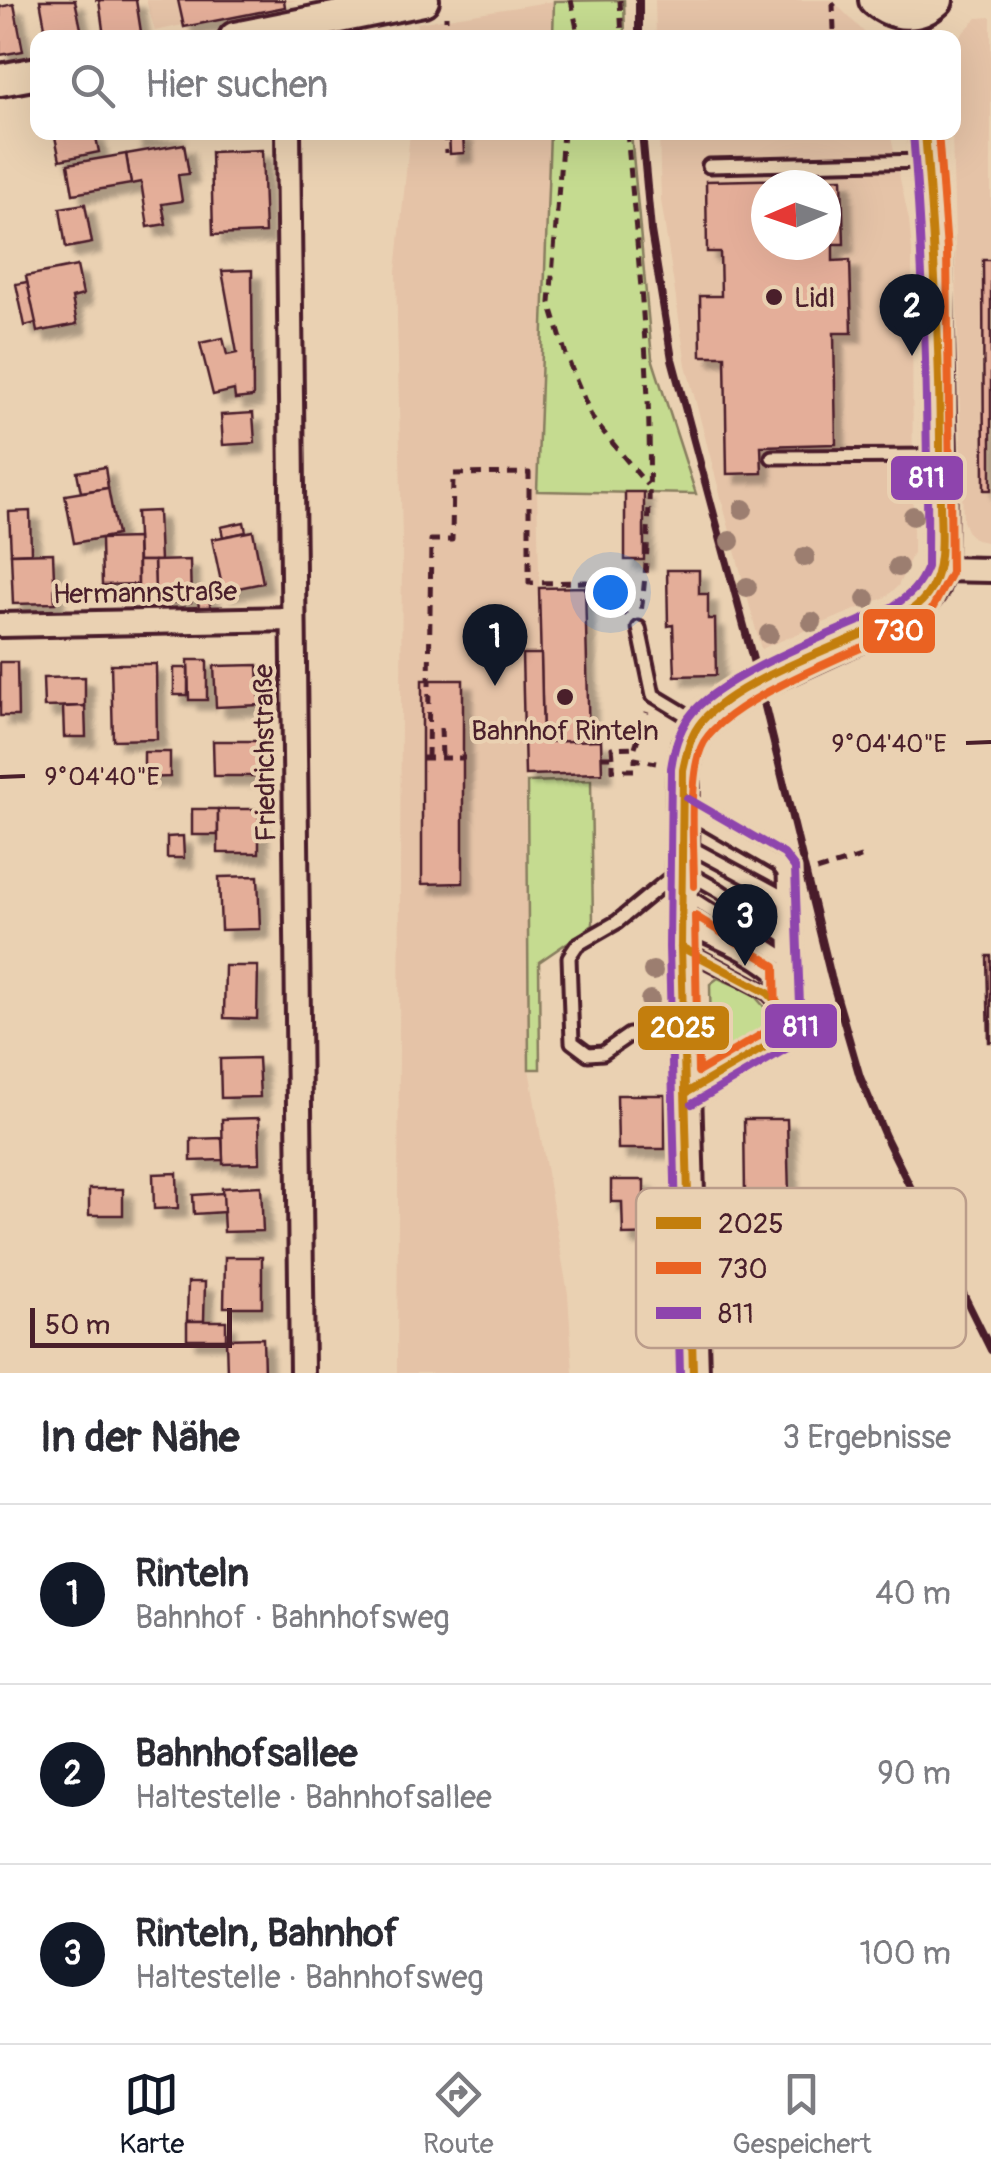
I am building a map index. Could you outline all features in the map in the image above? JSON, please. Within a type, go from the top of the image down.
[{"type":"street","points":[[874,0],[908,25],[937,0]]},
{"type":"street","points":[[290,30],[331,9],[406,2]]},
{"type":"street","points":[[0,80],[30,74]]},
{"type":"street","name":"Friedrichstraße","points":[[288,140],[302,1373]]},
{"type":"street","points":[[688,1188],[681,936],[681,809],[688,746],[700,724],[718,706],[760,682],[898,618],[922,602],[939,569],[940,456],[928,147]]},
{"type":"street","points":[[939,569],[991,570]]},
{"type":"street","name":"Hermannstraße","points":[[0,625],[292,619]]},
{"type":"street","points":[[692,1348],[693,1373]]},
{"type":"lane","points":[[709,166],[928,147]]},
{"type":"lane","points":[[772,456],[940,456]]},
{"type":"lane","points":[[639,628],[653,695],[700,724]]},
{"type":"lane","points":[[681,809],[784,872],[789,1033],[686,1093]]},
{"type":"lane","points":[[681,868],[776,893],[785,902]]},
{"type":"lane","points":[[681,868],[787,937]]},
{"type":"lane","points":[[681,868],[787,959]]},
{"type":"lane","points":[[681,868],[616,922],[577,945],[569,957],[572,1042],[588,1054],[602,1053],[629,1036],[685,1033]]},
{"type":"lane","points":[[681,936],[722,944],[779,977],[788,993]]},
{"type":"lane","points":[[681,936],[768,993],[788,1014]]},
{"type":"path","points":[[571,0],[578,30]]},
{"type":"path","points":[[620,0],[622,30]]},
{"type":"path","points":[[834,30],[833,5],[839,0]]},
{"type":"path","points":[[445,140],[446,154]]},
{"type":"path","points":[[563,140],[550,304],[592,418],[649,488]]},
{"type":"path","points":[[628,140],[650,395],[648,560],[639,628]]},
{"type":"path","points":[[466,758],[425,758],[431,540],[452,540],[453,474],[529,473],[529,583],[593,582],[639,628]]},
{"type":"path","points":[[635,747],[612,748],[612,770],[635,770],[635,747],[653,695]]},
{"type":"path","points":[[442,728],[442,758]]},
{"type":"path","points":[[601,758],[612,757]]},
{"type":"path","points":[[635,759],[683,770]]},
{"type":"path","points":[[784,884],[867,855]]},
{"type":"shaded area","points":[[146,0],[298,0],[160,30],[155,30]]},
{"type":"shaded area","points":[[655,0],[832,0],[862,30],[656,30]]},
{"type":"shaded area","points":[[554,1],[553,30],[417,30],[417,23]]},
{"type":"shaded area","points":[[991,17],[991,543],[976,540],[963,521],[952,140],[961,140],[961,35],[977,18]]},
{"type":"shaded area","points":[[409,140],[550,140],[537,491],[541,654],[525,775],[529,1069],[568,1294],[573,1373],[397,1373],[402,541],[396,272]]},
{"type":"shaded area","points":[[659,140],[892,140],[912,250],[913,553],[898,586],[886,597],[761,649],[686,365],[661,200]]},
{"type":"green space","points":[[624,0],[625,30],[553,30],[554,1]]},
{"type":"green space","points":[[550,140],[632,140],[652,358],[696,494],[537,491]]},
{"type":"green space","points":[[591,780],[593,925],[539,962],[540,1069],[529,1069],[527,782]]},
{"type":"green space","points":[[718,978],[751,992],[767,1010],[764,1038],[742,1051],[722,1047],[711,1038],[710,984]]},
{"type":"building","points":[[40,0],[75,0],[81,30],[46,30]]},
{"type":"building","points":[[99,0],[136,0],[141,30],[103,30]]},
{"type":"building","points":[[178,0],[284,0],[285,7],[184,27]]},
{"type":"building","points":[[14,4],[23,51],[0,55],[0,7]]},
{"type":"building","points":[[56,140],[97,140],[99,152],[60,160]]},
{"type":"building","points":[[449,140],[463,140],[464,153],[450,154]]},
{"type":"building","points":[[184,144],[189,174],[178,175],[182,201],[162,204],[166,224],[148,227],[141,182],[131,184],[126,154]]},
{"type":"building","points":[[262,150],[265,233],[213,235],[211,152]]},
{"type":"building","points":[[126,154],[131,184],[73,194],[68,164]]},
{"type":"building","points":[[841,178],[842,178],[841,244]]},
{"type":"building","points":[[751,180],[751,260],[850,260],[852,333],[834,333],[836,444],[761,446],[762,473],[727,474],[725,356],[701,356],[700,296],[721,296],[720,252],[707,252],[706,181]]},
{"type":"building","points":[[85,204],[92,243],[66,248],[60,208]]},
{"type":"building","points":[[983,260],[991,260],[991,490],[984,490]]},
{"type":"building","points":[[77,266],[83,295],[72,298],[77,324],[37,332],[26,276]]},
{"type":"building","points":[[252,270],[253,397],[235,399],[234,390],[213,395],[200,343],[223,338],[227,355],[237,353],[222,271]]},
{"type":"building","points":[[27,282],[36,323],[25,326],[16,284]]},
{"type":"building","points":[[253,413],[255,443],[223,445],[221,415]]},
{"type":"building","points":[[105,467],[108,488],[81,492],[77,472]]},
{"type":"building","points":[[108,488],[117,535],[74,543],[65,495]]},
{"type":"building","points":[[625,492],[644,492],[644,560],[625,560]]},
{"type":"building","points":[[30,511],[31,553],[11,554],[9,512]]},
{"type":"building","points":[[158,511],[160,561],[138,561],[136,512]]},
{"type":"building","points":[[244,522],[246,532],[223,537],[221,527]]},
{"type":"building","points":[[253,531],[263,583],[223,591],[212,539]]},
{"type":"building","points":[[137,538],[138,584],[102,585],[101,539]]},
{"type":"building","points":[[53,553],[55,603],[13,604],[11,554]]},
{"type":"building","points":[[190,560],[191,602],[155,603],[154,561]]},
{"type":"building","points":[[138,561],[154,561],[155,592],[138,592]]},
{"type":"building","points":[[667,570],[699,570],[699,594],[708,594],[708,619],[715,619],[716,675],[675,676],[673,625],[668,626]]},
{"type":"building","name":"Bahnhof Rinteln","points":[[585,587],[589,741],[543,742],[539,588]]},
{"type":"building","points":[[198,593],[210,593],[210,614],[199,614]]},
{"type":"building","points":[[522,654],[541,654],[543,742],[601,740],[602,773],[525,775]]},
{"type":"building","points":[[188,660],[207,660],[207,700],[189,700]]},
{"type":"building","points":[[0,662],[17,662],[18,716],[0,716]]},
{"type":"building","points":[[111,664],[156,664],[157,739],[113,740]]},
{"type":"building","points":[[258,665],[260,705],[216,707],[214,666]]},
{"type":"building","points":[[174,668],[188,668],[188,695],[174,695]]},
{"type":"building","points":[[85,677],[85,706],[44,707],[43,678]]},
{"type":"building","points":[[422,680],[463,680],[463,883],[422,884]]},
{"type":"building","points":[[85,706],[86,737],[64,737],[63,707]]},
{"type":"building","points":[[213,741],[259,741],[259,776],[214,776]]},
{"type":"building","points":[[144,752],[170,752],[170,777],[144,778]]},
{"type":"building","points":[[192,809],[218,809],[218,835],[192,835]]},
{"type":"building","points":[[218,809],[259,809],[259,853],[218,853]]},
{"type":"building","points":[[183,836],[184,858],[167,858],[167,837]]},
{"type":"building","points":[[258,876],[260,929],[221,930],[219,877]]},
{"type":"building","points":[[987,956],[991,956],[991,1042],[989,1042]]},
{"type":"building","points":[[225,966],[258,966],[257,1019],[224,1018]]},
{"type":"building","points":[[258,1058],[260,1097],[221,1098],[220,1059]]},
{"type":"building","points":[[617,1095],[665,1095],[665,1149],[618,1149]]},
{"type":"building","points":[[259,1118],[260,1163],[223,1164],[222,1119]]},
{"type":"building","points":[[744,1119],[787,1119],[789,1188],[745,1188]]},
{"type":"building","points":[[222,1138],[223,1160],[191,1161],[191,1139]]},
{"type":"building","points":[[177,1173],[178,1208],[154,1209],[153,1174]]},
{"type":"building","points":[[611,1180],[644,1180],[644,1188],[636,1188],[636,1235],[623,1235],[622,1202],[611,1202]]},
{"type":"building","points":[[261,1186],[263,1231],[224,1232],[222,1188]]},
{"type":"building","points":[[89,1189],[123,1189],[123,1215],[89,1215]]},
{"type":"building","points":[[223,1193],[224,1212],[194,1214],[193,1195]]},
{"type":"building","points":[[225,1257],[262,1257],[262,1307],[224,1307]]},
{"type":"building","points":[[188,1282],[205,1282],[204,1321],[187,1321]]},
{"type":"building","points":[[187,1321],[226,1321],[226,1339],[187,1339]]},
{"type":"building","points":[[263,1338],[264,1373],[227,1373],[226,1339]]},
{"type":"railway","points":[[639,0],[639,30]]},
{"type":"railway","points":[[643,140],[651,231],[672,359],[759,682],[831,977],[860,1077],[911,1188]]},
{"type":"railway","points":[[966,1300],[991,1350]]},
{"type":"transit line","name":"811","points":[[675,1188],[669,947],[671,768],[677,741],[689,717],[727,685],[783,654],[892,607],[913,590],[927,567],[925,350],[913,140]]},
{"type":"transit line","name":"2025","points":[[688,1188],[681,947],[683,770],[690,744],[702,721],[737,693],[907,613],[931,589],[939,567],[939,401],[926,140]]},
{"type":"transit line","name":"730","points":[[694,886],[694,778],[701,748],[713,731],[760,696],[903,629],[931,611],[951,573],[947,250],[939,140]]},
{"type":"transit line","name":"811","points":[[687,798],[784,854],[795,868],[801,1033],[796,1043],[692,1104]]},
{"type":"transit line","name":"730","points":[[695,916],[775,966],[776,1026],[698,1072],[695,916]]},
{"type":"transit line","name":"2025","points":[[681,947],[768,993],[788,1014],[789,1033],[686,1093]]},
{"type":"transit line","name":"811","points":[[679,1348],[680,1373]]},
{"type":"transit line","name":"2025","points":[[692,1348],[693,1373]]},
{"type":"place","name":"Lidl","points":[[774,297]]},
{"type":"place","name":"Bahnhofsallee","points":[[912,356]]},
{"type":"place","name":"Rinteln","points":[[495,686]]},
{"type":"place","name":"Bahnhof Rinteln","points":[[565,697]]},
{"type":"place","name":"Rinteln, Bahnhof","points":[[745,966]]}]
